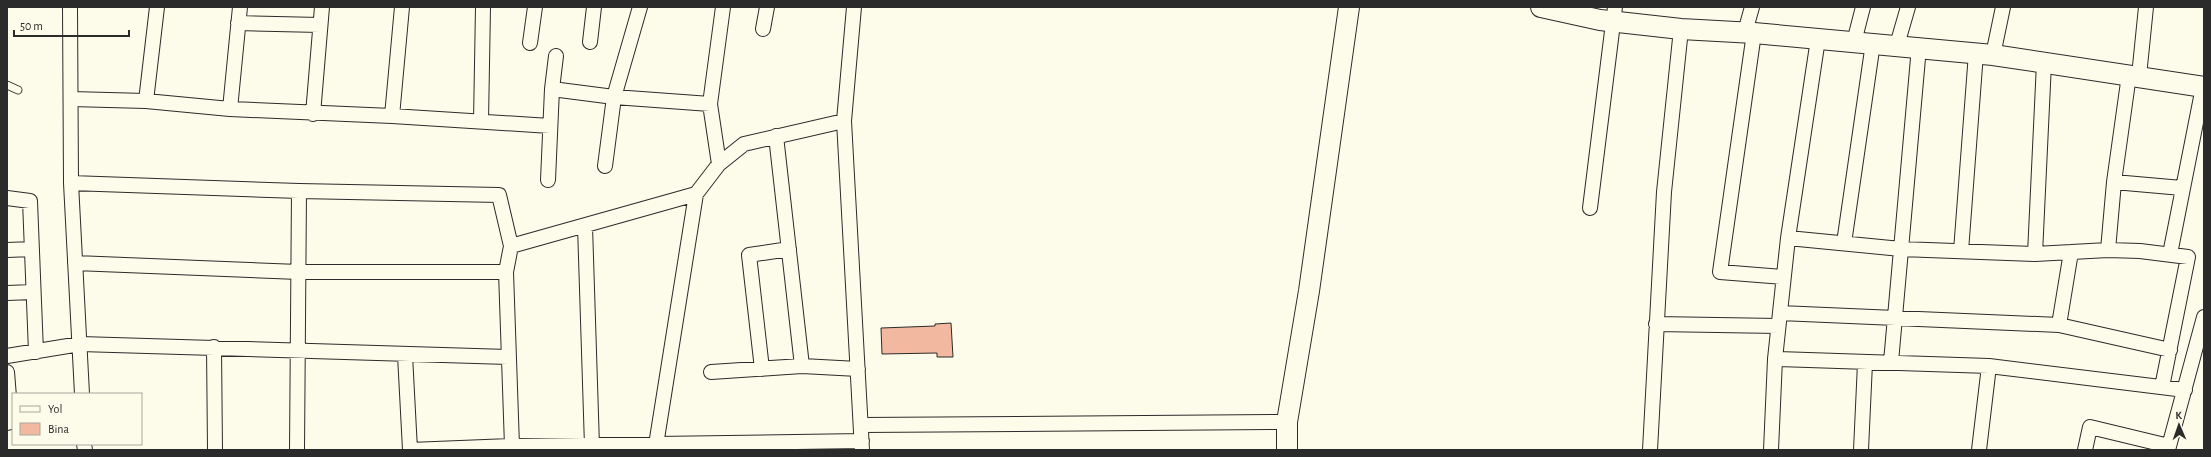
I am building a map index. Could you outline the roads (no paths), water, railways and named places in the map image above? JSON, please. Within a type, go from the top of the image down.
[{"type":"main road","points":[[1287,450],[1287,422],[1309,292],[1349,7]]},
{"type":"main road","points":[[1541,7],[1614,14],[1681,29],[1749,32],[1984,54],[2134,75],[2204,87]]},
{"type":"street","points":[[70,7],[71,184],[82,393]]},
{"type":"street","points":[[146,101],[157,7]]},
{"type":"street","points":[[230,109],[240,7]]},
{"type":"street","points":[[313,114],[322,7]]},
{"type":"street","points":[[392,116],[402,7]]},
{"type":"street","points":[[481,121],[483,7]]},
{"type":"street","points":[[530,43],[535,7]]},
{"type":"street","points":[[590,42],[594,7]]},
{"type":"street","points":[[605,166],[614,97],[640,7]]},
{"type":"street","points":[[719,164],[710,104],[723,7]]},
{"type":"street","points":[[763,29],[767,7]]},
{"type":"street","points":[[404,355],[410,450],[512,446],[862,446],[844,122],[854,7]]},
{"type":"street","points":[[1752,7],[1720,272],[1783,277]]},
{"type":"street","points":[[1854,42],[1863,7]]},
{"type":"street","points":[[1897,45],[1908,7]]},
{"type":"street","points":[[1961,251],[1984,54],[2003,7]]},
{"type":"street","points":[[2108,250],[2114,182],[2146,7]]},
{"type":"street","points":[[1590,208],[1614,14]]},
{"type":"street","points":[[238,23],[320,25]]},
{"type":"street","points":[[1650,450],[1664,192],[1681,29]]},
{"type":"street","points":[[1771,450],[1775,359],[1783,277],[1818,39]]},
{"type":"street","points":[[1844,243],[1873,43]]},
{"type":"street","points":[[1892,362],[1920,47]]},
{"type":"street","points":[[548,180],[552,89],[556,56]]},
{"type":"street","points":[[2035,254],[2044,63]]},
{"type":"street","points":[[2170,254],[2182,188],[2204,87]]},
{"type":"street","points":[[552,89],[614,97],[710,104]]},
{"type":"street","points":[[71,99],[146,101],[230,109],[313,114],[392,116],[550,126]]},
{"type":"street","points":[[656,445],[696,194],[719,164],[744,144],[844,122]]},
{"type":"street","points":[[776,136],[802,366]]},
{"type":"street","points":[[2114,182],[2182,188]]},
{"type":"street","points":[[71,184],[499,195],[511,246],[506,272],[512,446]]},
{"type":"street","points":[[297,450],[296,351],[300,191]]},
{"type":"street","points":[[511,246],[696,194]]},
{"type":"street","points":[[7,198],[30,201],[36,352]]},
{"type":"street","points":[[583,447],[585,226]]},
{"type":"street","points":[[1788,238],[1901,248],[1961,251],[2035,254],[2108,250],[2170,254],[2188,257],[2162,387]]},
{"type":"street","points":[[7,250],[32,249]]},
{"type":"street","points":[[762,369],[749,255],[789,249]]},
{"type":"street","points":[[2059,325],[2071,252]]},
{"type":"street","points":[[76,263],[299,272],[506,272]]},
{"type":"street","points":[[7,293],[33,292]]},
{"type":"street","points":[[1656,324],[1895,316],[2059,325],[2170,350]]},
{"type":"street","points":[[2085,450],[2090,427],[2169,448],[2204,317]]},
{"type":"street","points":[[7,356],[80,344],[508,357]]},
{"type":"street","points":[[214,347],[215,450]]},
{"type":"street","points":[[1775,359],[1989,366],[2185,390]]},
{"type":"street","points":[[1861,450],[1865,363]]},
{"type":"street","points":[[711,372],[802,366],[858,369]]},
{"type":"street","points":[[1978,450],[1989,366]]},
{"type":"street","points":[[7,372],[11,422],[7,423]]},
{"type":"street","points":[[861,425],[1287,422]]},
{"type":"lane","points":[[7,85],[18,90]]}]
